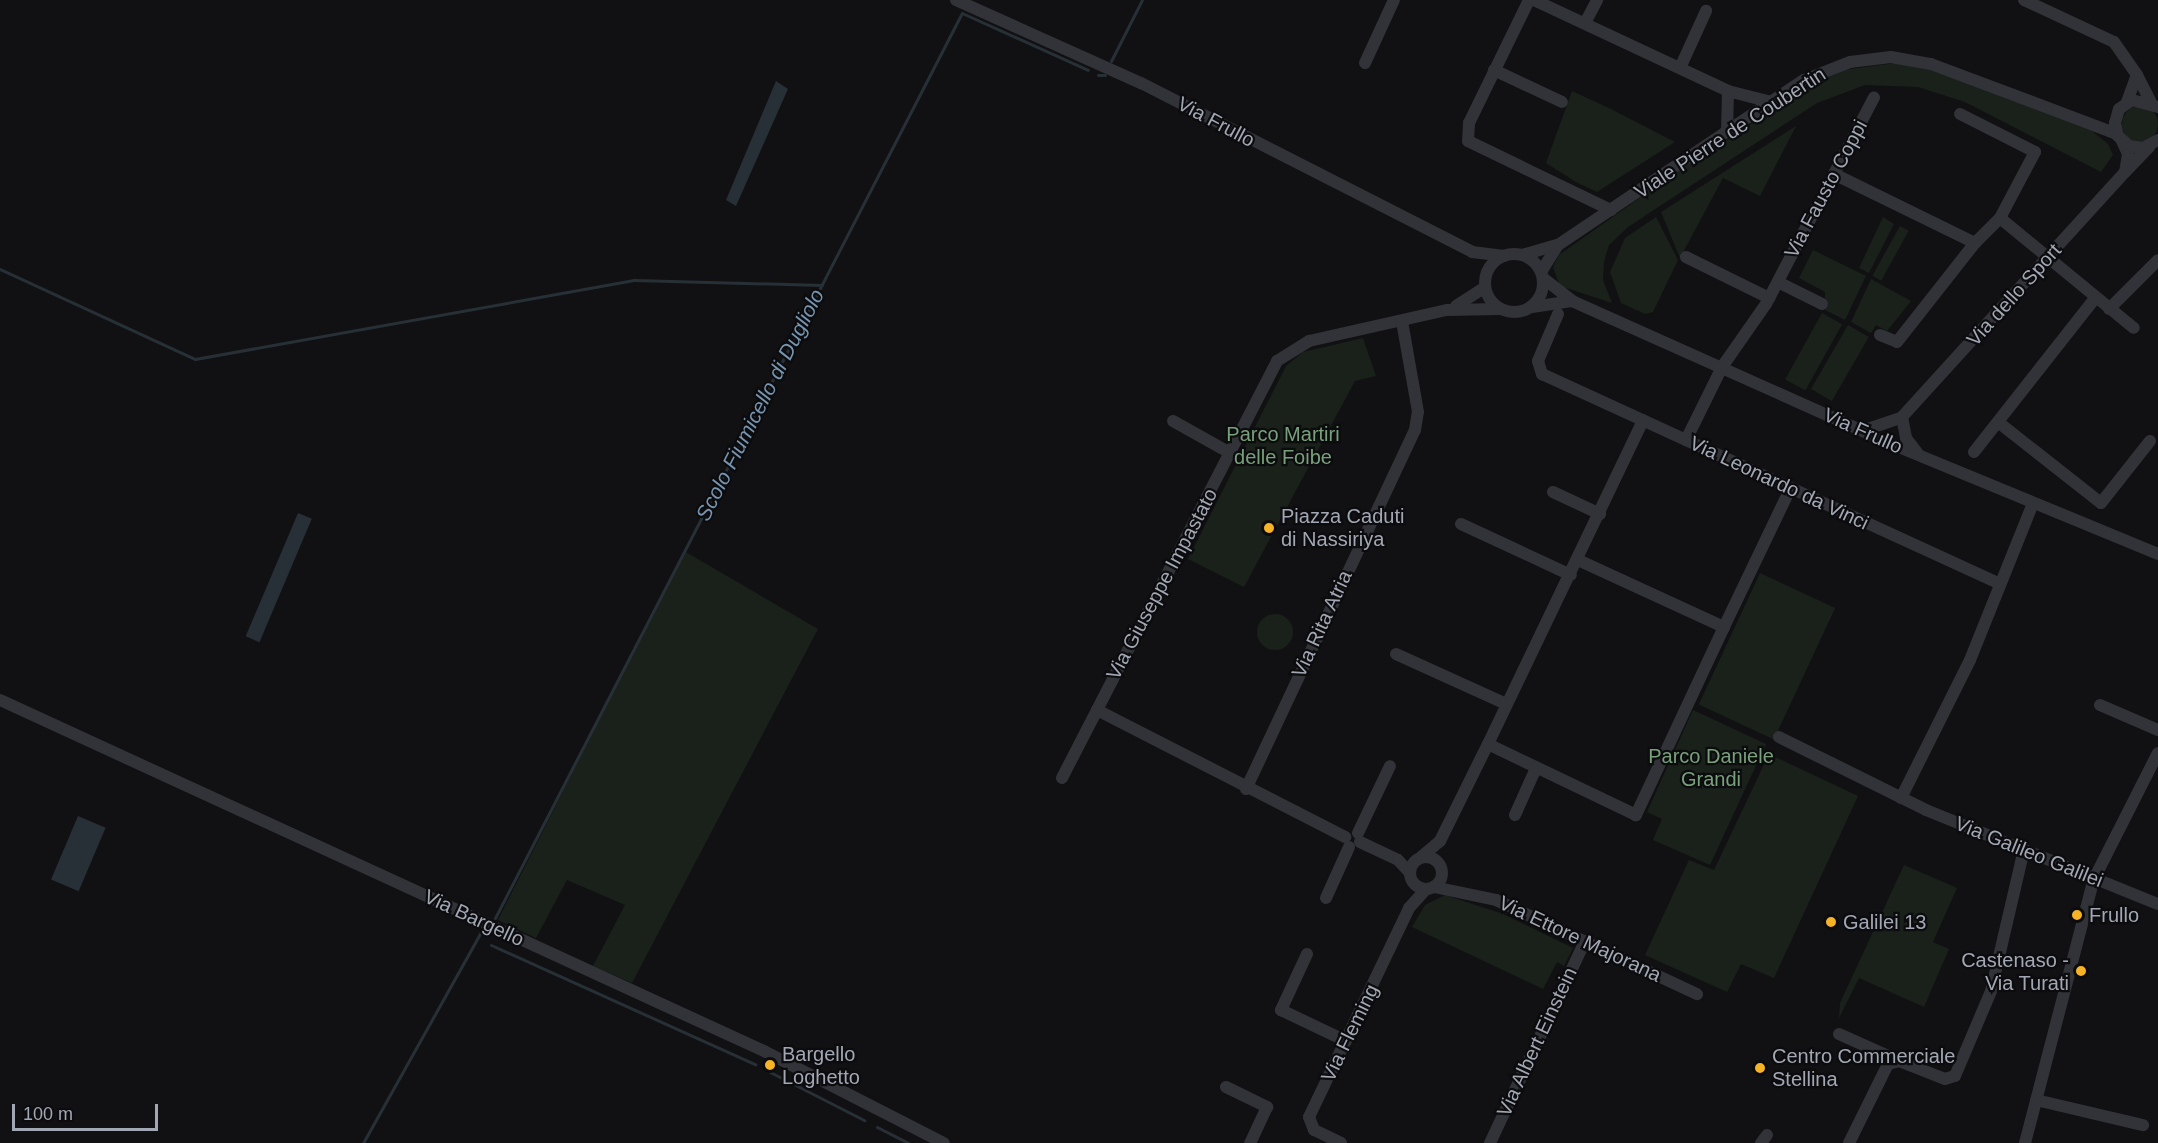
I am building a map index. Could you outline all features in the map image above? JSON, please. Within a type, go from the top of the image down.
[{"type":"street","name":"Via Frullo","points":[[956,0],[1141,83],[1473,252],[1504,256]]},
{"type":"street","points":[[1365,63],[1394,0]]},
{"type":"street","points":[[1529,0],[1469,123],[1468,141],[1611,210]]},
{"type":"street","points":[[1534,0],[1680,68],[1732,96],[1771,102]]},
{"type":"street","points":[[1586,23],[1597,0]]},
{"type":"street","points":[[2024,0],[2114,42],[2156,105]]},
{"type":"street","points":[[1680,68],[1706,11]]},
{"type":"street","name":"Viale Pierre de Coubertin","points":[[1522,255],[1558,245],[1771,102],[1826,69],[1891,57],[1931,63],[2083,120],[2135,148],[2154,143]]},
{"type":"street","points":[[1494,70],[1562,102]]},
{"type":"street","points":[[2083,120],[2118,112],[2127,102],[2137,75]]},
{"type":"street","points":[[1732,96],[1748,118]]},
{"type":"street","points":[[1726,132],[1732,96]]},
{"type":"street","name":"Via Fausto Coppi","points":[[1686,440],[1722,367],[1778,282],[1836,175],[1874,97]]},
{"type":"street","points":[[2127,102],[2156,105]]},
{"type":"street","points":[[2118,112],[2120,138],[2128,154],[2125,172]]},
{"type":"street","points":[[1880,335],[1897,342],[1975,243],[2000,218],[2035,152],[1960,114]]},
{"type":"street","name":"Via dello Sport","points":[[1889,443],[1900,421],[2125,172],[2154,143]]},
{"type":"street","points":[[1836,175],[1975,243]]},
{"type":"street","points":[[2000,218],[2050,256],[2096,298],[2134,328]]},
{"type":"street","name":"Viale Pierre de Coubertin","points":[[1542,275],[1558,245]]},
{"type":"street","points":[[1473,252],[1485,282],[1500,309],[1518,312],[1532,307],[1572,302]]},
{"type":"street","points":[[1485,282],[1504,256],[1522,255],[1572,302]]},
{"type":"street","points":[[1686,257],[1769,298]]},
{"type":"street","points":[[2109,309],[2157,263]]},
{"type":"street","points":[[1532,307],[1541,296],[1542,275]]},
{"type":"street","name":"Via Giuseppe Impastato","points":[[1447,310],[1485,282]]},
{"type":"street","name":"Via Fausto Coppi","points":[[1778,282],[1822,304]]},
{"type":"street","points":[[1974,452],[2096,298]]},
{"type":"street","name":"Via Frullo","points":[[1572,302],[1889,443],[2158,554]]},
{"type":"street","name":"Via Giuseppe Impastato","points":[[1062,778],[1277,361],[1292,348],[1447,310],[1500,309]]},
{"type":"street","name":"Via Leonardo da Vinci","points":[[1558,314],[1538,361],[1539,372],[1998,583]]},
{"type":"street","name":"Via Rita Atria","points":[[1246,789],[1415,430],[1418,412],[1402,321]]},
{"type":"street","points":[[1414,869],[1440,841],[1571,576],[1643,420]]},
{"type":"street","points":[[1173,421],[1230,453]]},
{"type":"street","points":[[1860,430],[1900,421],[1918,455]]},
{"type":"street","points":[[1998,422],[2101,503],[2150,441]]},
{"type":"street","points":[[1488,744],[1636,815],[1790,489]]},
{"type":"street","points":[[1553,492],[1600,514]]},
{"type":"street","points":[[1901,798],[1970,660],[1998,583],[2032,503]]},
{"type":"street","points":[[1461,524],[1571,576]]},
{"type":"street","points":[[1578,560],[1724,627]]},
{"type":"street","points":[[1396,654],[1506,704]]},
{"type":"street","name":"Via Bargello","points":[[0,700],[764,1051],[945,1143]]},
{"type":"street","points":[[2100,705],[2158,730]]},
{"type":"street","points":[[1096,710],[1246,789],[1398,860],[1414,869],[1430,888]]},
{"type":"street","name":"Via Galileo Galilei","points":[[1779,737],[1901,798],[2158,904]]},
{"type":"street","points":[[2025,1143],[2094,879],[2158,753]]},
{"type":"street","points":[[1326,898],[1390,766]]},
{"type":"street","points":[[1515,815],[1536,768]]},
{"type":"street","name":"Via Fleming","points":[[1409,908],[1430,888],[1440,866],[1440,841]]},
{"type":"street","points":[[1839,1034],[1899,1061],[1945,1078],[1955,1076],[1991,991],[2024,849]]},
{"type":"street","points":[[1414,869],[1440,866]]},
{"type":"street","name":"Via Ettore Majorana","points":[[1440,866],[1462,890]]},
{"type":"street","name":"Via Fleming","points":[[1341,1143],[1314,1130],[1309,1122],[1409,908],[1414,869]]},
{"type":"street","name":"Via Ettore Majorana","points":[[1430,888],[1462,890],[1585,941],[1697,994]]},
{"type":"street","name":"Via Albert Einstein","points":[[1490,1143],[1585,941]]},
{"type":"street","points":[[1307,954],[1281,1010],[1346,1041]]},
{"type":"street","points":[[1850,1143],[1888,1064],[1899,1061]]},
{"type":"street","points":[[1226,1087],[1267,1107],[1250,1143]]},
{"type":"street","points":[[2036,1100],[2143,1125]]},
{"type":"street","points":[[1761,1143],[1767,1135],[1767,1143]]},
{"type":"green space","points":[[1895,63],[1933,70],[2092,131],[2108,144],[2113,155],[2101,172],[1965,102],[1918,87],[1865,85],[1817,103],[1628,227],[1609,245],[1604,262],[1603,280],[1612,303],[1560,286],[1553,267],[1559,255],[1665,180],[1804,89],[1843,70]]},
{"type":"green space","points":[[1572,91],[1675,142],[1597,192],[1576,182],[1546,163]]},
{"type":"green space","points":[[2140,106],[2153,111],[2158,124],[2153,137],[2140,142],[2127,137],[2122,124],[2127,111]]},
{"type":"green space","points":[[1796,126],[1760,196],[1723,178],[1680,258],[1661,212]]},
{"type":"green space","points":[[1656,217],[1678,260],[1653,312],[1645,314],[1621,303],[1610,272],[1625,238]]},
{"type":"green space","points":[[1883,217],[1894,224],[1869,273],[1859,268]]},
{"type":"green space","points":[[1900,226],[1909,231],[1881,281],[1872,276]]},
{"type":"green space","points":[[1813,250],[1866,276],[1845,320],[1825,310],[1825,292],[1799,278]]},
{"type":"green space","points":[[1871,279],[1911,301],[1887,331],[1876,325],[1871,333],[1851,322]]},
{"type":"green space","points":[[1822,313],[1842,324],[1805,391],[1785,379]]},
{"type":"green space","points":[[1848,325],[1869,337],[1832,401],[1811,389]]},
{"type":"green space","name":"Parco Martiri delle Foibe","points":[[1363,338],[1376,376],[1355,381],[1244,587],[1188,559],[1286,366],[1303,352]]},
{"type":"green space","points":[[684,551],[818,629],[632,983],[593,966],[625,905],[567,880],[536,938],[498,920]]},
{"type":"green space","points":[[1760,573],[1835,608],[1774,739],[1699,704]]},
{"type":"green space","points":[[1275,614],[1288,619],[1293,632],[1288,645],[1275,650],[1262,645],[1257,632],[1262,619]]},
{"type":"green space","name":"Parco Daniele Grandi","points":[[1693,710],[1766,744],[1710,865],[1653,840],[1662,819],[1647,812]]},
{"type":"green space","points":[[1769,754],[1858,796],[1774,978],[1741,964],[1727,992],[1645,955],[1689,860],[1714,870]]},
{"type":"green space","points":[[1904,865],[1957,888],[1933,942],[1949,949],[1924,1007],[1859,978],[1839,1018],[1840,1003]]},
{"type":"green space","points":[[1445,895],[1503,914],[1573,948],[1564,966],[1557,962],[1543,989],[1412,927],[1425,905]]},
{"type":"shaded area","points":[[776,81],[788,89],[736,206],[726,200]]},
{"type":"shaded area","points":[[298,513],[312,519],[259,642],[246,636]]},
{"type":"shaded area","points":[[78,816],[106,828],[79,891],[51,880]]},
{"type":"waterway","name":"Scolo Fiumicello di Dugliolo","points":[[1111,61],[1142,0]]},
{"type":"waterway","name":"Scolo Fiumicello di Dugliolo","points":[[495,918],[962,13],[1088,70]]},
{"type":"waterway","name":"Scolo Fiumicello di Dugliolo","points":[[1098,75],[1105,75]]},
{"type":"waterway","points":[[0,269],[195,359],[634,280],[822,285]]},
{"type":"waterway","name":"Scolo Fiumicello di Dugliolo","points":[[363,1143],[481,932]]},
{"type":"waterway","points":[[491,945],[755,1064]]},
{"type":"waterway","points":[[770,1072],[864,1120]]},
{"type":"waterway","points":[[877,1127],[908,1143]]},
{"type":"place","name":"Piazza Caduti di Nassiriya","points":[[1269,528]]},
{"type":"place","name":"Frullo","points":[[2077,915]]},
{"type":"place","name":"Galilei 13","points":[[1831,922]]},
{"type":"place","name":"Castenaso - Via Turati","points":[[2081,971]]},
{"type":"place","name":"Bargello Loghetto","points":[[770,1065]]},
{"type":"place","name":"Centro Commerciale Stellina","points":[[1760,1068]]}]
